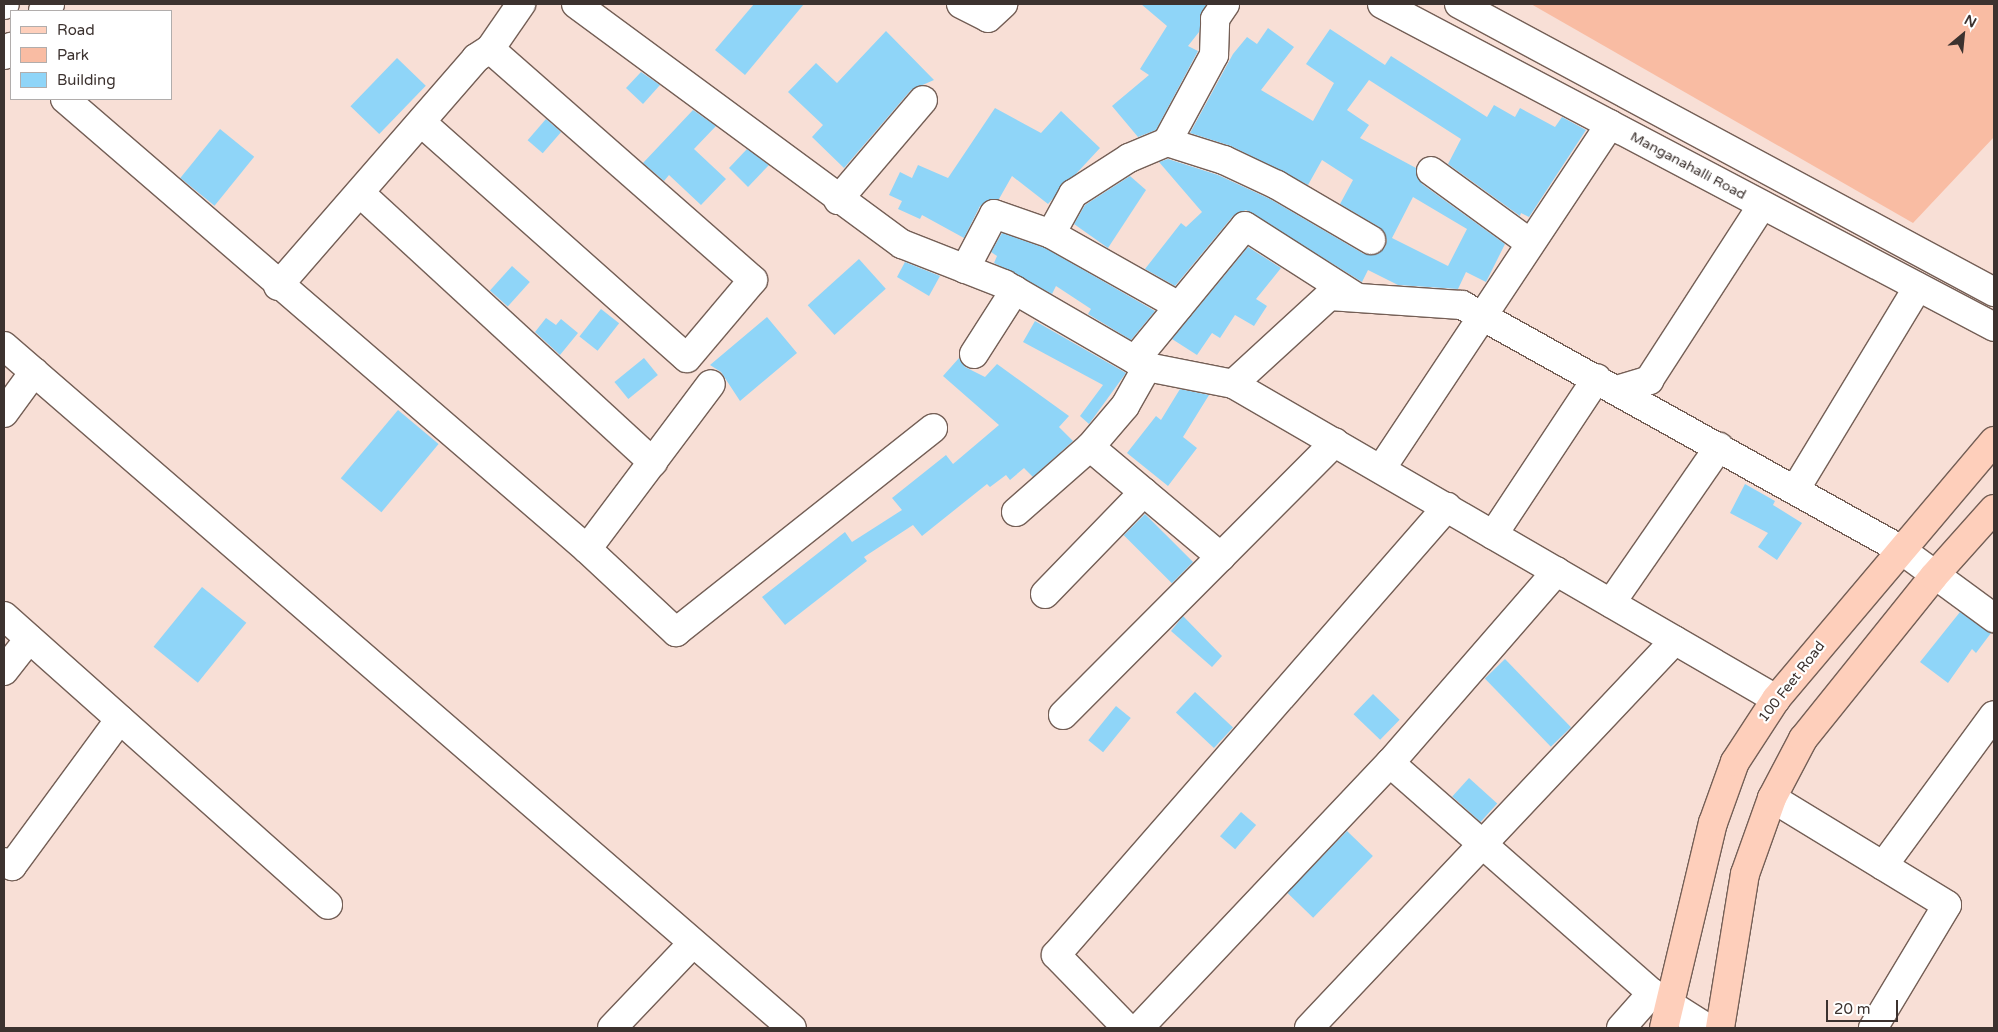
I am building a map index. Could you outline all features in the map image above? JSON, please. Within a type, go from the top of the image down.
[{"type":"main road","name":"100 Feet Road","points":[[1661,1009],[1713,823],[1735,762],[1776,698],[1900,549],[1994,441]]},
{"type":"main road","points":[[1720,1028],[1745,874],[1772,798],[1803,739],[1934,576],[1994,509]]},
{"type":"street","points":[[278,286],[422,123],[476,58],[490,49],[521,4]]},
{"type":"street","points":[[576,4],[838,200],[902,244],[1015,290],[1141,363],[1233,384],[1776,698]]},
{"type":"street","points":[[961,4],[988,18],[1003,4]]},
{"type":"street","points":[[1051,234],[1073,194],[1129,158],[1166,142],[1214,55],[1215,19],[1224,4]]},
{"type":"street","points":[[1459,4],[1994,292]]},
{"type":"street","name":"Manganahalli Road","points":[[1392,6],[1610,124],[1994,327]]},
{"type":"street","points":[[422,123],[688,358],[753,280],[490,49]]},
{"type":"street","points":[[66,100],[278,286],[587,549],[676,632],[933,428]]},
{"type":"street","points":[[838,200],[923,100]]},
{"type":"street","points":[[1381,469],[1610,124]]},
{"type":"street","points":[[1166,142],[1224,160],[1277,184],[1371,240]]},
{"type":"street","points":[[1431,171],[1530,243]]},
{"type":"street","points":[[360,193],[652,462]]},
{"type":"street","points":[[1493,535],[1607,384],[1649,380],[1762,205]]},
{"type":"street","points":[[966,269],[994,214],[1051,234],[1179,306]]},
{"type":"street","points":[[1016,512],[1090,447],[1125,406],[1141,363],[1179,306],[1245,226],[1356,296]]},
{"type":"street","points":[[1796,490],[1918,287]]},
{"type":"street","points":[[974,354],[1015,290]]},
{"type":"street","points":[[1233,384],[1330,296],[1356,296],[1462,305],[1607,384],[1900,549],[1934,576],[1994,618]]},
{"type":"street","points":[[4,346],[792,1028]]},
{"type":"street","points":[[4,413],[34,372]]},
{"type":"street","points":[[587,549],[711,384]]},
{"type":"street","points":[[1063,715],[1335,442]]},
{"type":"street","points":[[1090,447],[1221,557]]},
{"type":"street","points":[[1611,603],[1719,447]]},
{"type":"street","points":[[1045,594],[1144,492]]},
{"type":"street","points":[[1127,1028],[1056,955],[1447,508]]},
{"type":"street","points":[[1139,1028],[1390,763],[1557,571]]},
{"type":"street","points":[[4,616],[328,905]]},
{"type":"street","points":[[4,671],[29,638]]},
{"type":"street","points":[[1309,1028],[1480,843],[1675,640]]},
{"type":"street","points":[[1882,866],[1994,715]]},
{"type":"street","points":[[4,862],[12,866],[120,719]]},
{"type":"street","points":[[1390,763],[1661,1009],[1707,1028]]},
{"type":"street","points":[[1772,798],[1947,905],[1873,1028]]},
{"type":"street","points":[[612,1028],[694,943]]},
{"type":"street","points":[[1621,1028],[1661,1009]]},
{"type":"green space","points":[[1531,4],[1994,4],[1994,137],[1913,223]]},
{"type":"building","points":[[754,4],[804,4],[745,75],[715,50]]},
{"type":"building","points":[[1141,4],[1206,4],[1199,32],[1188,46],[1198,51],[1156,130],[1138,137],[1112,106],[1149,75],[1140,69],[1167,26]]},
{"type":"building","points":[[1268,28],[1294,47],[1261,90],[1313,121],[1334,83],[1306,64],[1330,29],[1385,65],[1391,56],[1487,117],[1494,105],[1515,117],[1520,108],[1555,127],[1562,117],[1586,130],[1529,217],[1521,213],[1520,216],[1448,164],[1461,139],[1369,80],[1347,110],[1369,125],[1360,138],[1416,168],[1422,184],[1505,244],[1486,282],[1466,272],[1458,289],[1398,285],[1368,270],[1362,282],[1246,210],[1233,216],[1175,286],[1145,269],[1181,223],[1186,227],[1202,212],[1159,162],[1168,159],[1218,175],[1270,199],[1364,254],[1378,254],[1385,247],[1387,240],[1379,227],[1340,204],[1353,180],[1322,160],[1308,185],[1231,146],[1190,133],[1233,54],[1247,37],[1257,44]],"holes":[[[1413,197],[1467,229],[1448,266],[1392,238]]]},
{"type":"building","points":[[886,31],[934,80],[911,90],[844,168],[812,137],[823,125],[788,92],[816,63],[837,83]]},
{"type":"building","points":[[397,58],[426,86],[379,134],[350,106]]},
{"type":"building","points":[[641,72],[660,85],[643,104],[626,88]]},
{"type":"building","points":[[995,108],[1041,133],[1061,111],[1100,148],[1048,204],[1012,176],[999,199],[980,206],[964,238],[922,215],[920,219],[898,209],[902,201],[889,195],[900,172],[912,178],[918,165],[948,178]]},
{"type":"building","points":[[693,110],[716,126],[694,149],[726,179],[701,205],[669,175],[664,181],[643,163]]},
{"type":"building","points":[[546,119],[561,132],[543,153],[528,140]]},
{"type":"building","points":[[220,129],[254,157],[215,206],[180,178]]},
{"type":"building","points":[[747,149],[769,165],[748,187],[729,168]]},
{"type":"building","points":[[1130,176],[1146,190],[1108,248],[1074,224],[1085,205]]},
{"type":"building","points":[[1002,233],[1045,248],[1155,311],[1131,340],[1088,314],[1091,309],[1056,286],[1052,294],[994,263],[997,256],[991,252]]},
{"type":"building","points":[[1248,247],[1281,268],[1256,299],[1267,306],[1254,326],[1235,315],[1220,338],[1212,333],[1197,355],[1172,339]]},
{"type":"building","points":[[859,259],[886,289],[834,335],[808,305]]},
{"type":"building","points":[[905,262],[940,276],[929,296],[897,277]]},
{"type":"building","points":[[512,266],[530,282],[508,307],[490,291]]},
{"type":"building","points":[[601,309],[619,323],[598,351],[579,337]]},
{"type":"building","points":[[767,317],[797,353],[740,401],[721,372],[710,365]]},
{"type":"building","points":[[546,318],[556,325],[561,319],[578,333],[560,355],[535,332]]},
{"type":"building","points":[[1035,321],[1126,373],[1089,424],[1080,416],[1103,385],[1023,342]]},
{"type":"building","points":[[644,358],[658,375],[628,399],[614,382]]},
{"type":"building","points":[[959,358],[965,367],[985,377],[997,364],[1069,416],[1059,427],[1073,441],[1033,477],[1024,468],[1010,480],[1006,475],[990,487],[987,484],[922,536],[913,525],[864,557],[867,561],[785,625],[762,597],[845,532],[852,542],[902,510],[892,498],[946,455],[953,464],[999,425],[943,376]]},
{"type":"building","points":[[1180,389],[1209,395],[1183,437],[1197,448],[1168,486],[1127,453],[1156,416],[1161,420]]},
{"type":"building","points":[[398,410],[439,444],[381,512],[341,478]]},
{"type":"building","points":[[1745,484],[1775,501],[1773,505],[1802,523],[1777,560],[1758,547],[1768,533],[1730,513]]},
{"type":"building","points":[[1145,514],[1193,562],[1172,583],[1124,535]]},
{"type":"building","points":[[202,587],[246,623],[198,683],[154,647]]},
{"type":"building","points":[[1960,612],[1991,633],[1976,653],[1972,649],[1948,683],[1920,662]]},
{"type":"building","points":[[1183,616],[1222,656],[1212,667],[1171,631]]},
{"type":"building","points":[[1505,659],[1571,727],[1551,747],[1485,678]]},
{"type":"building","points":[[1195,692],[1233,727],[1214,748],[1176,712]]},
{"type":"building","points":[[1373,694],[1400,720],[1380,740],[1354,714]]},
{"type":"building","points":[[1116,706],[1131,718],[1103,752],[1088,740]]},
{"type":"building","points":[[1469,778],[1497,803],[1481,822],[1452,797]]},
{"type":"building","points":[[1241,812],[1256,825],[1235,849],[1220,836]]},
{"type":"building","points":[[1347,831],[1373,856],[1313,918],[1287,893]]}]
